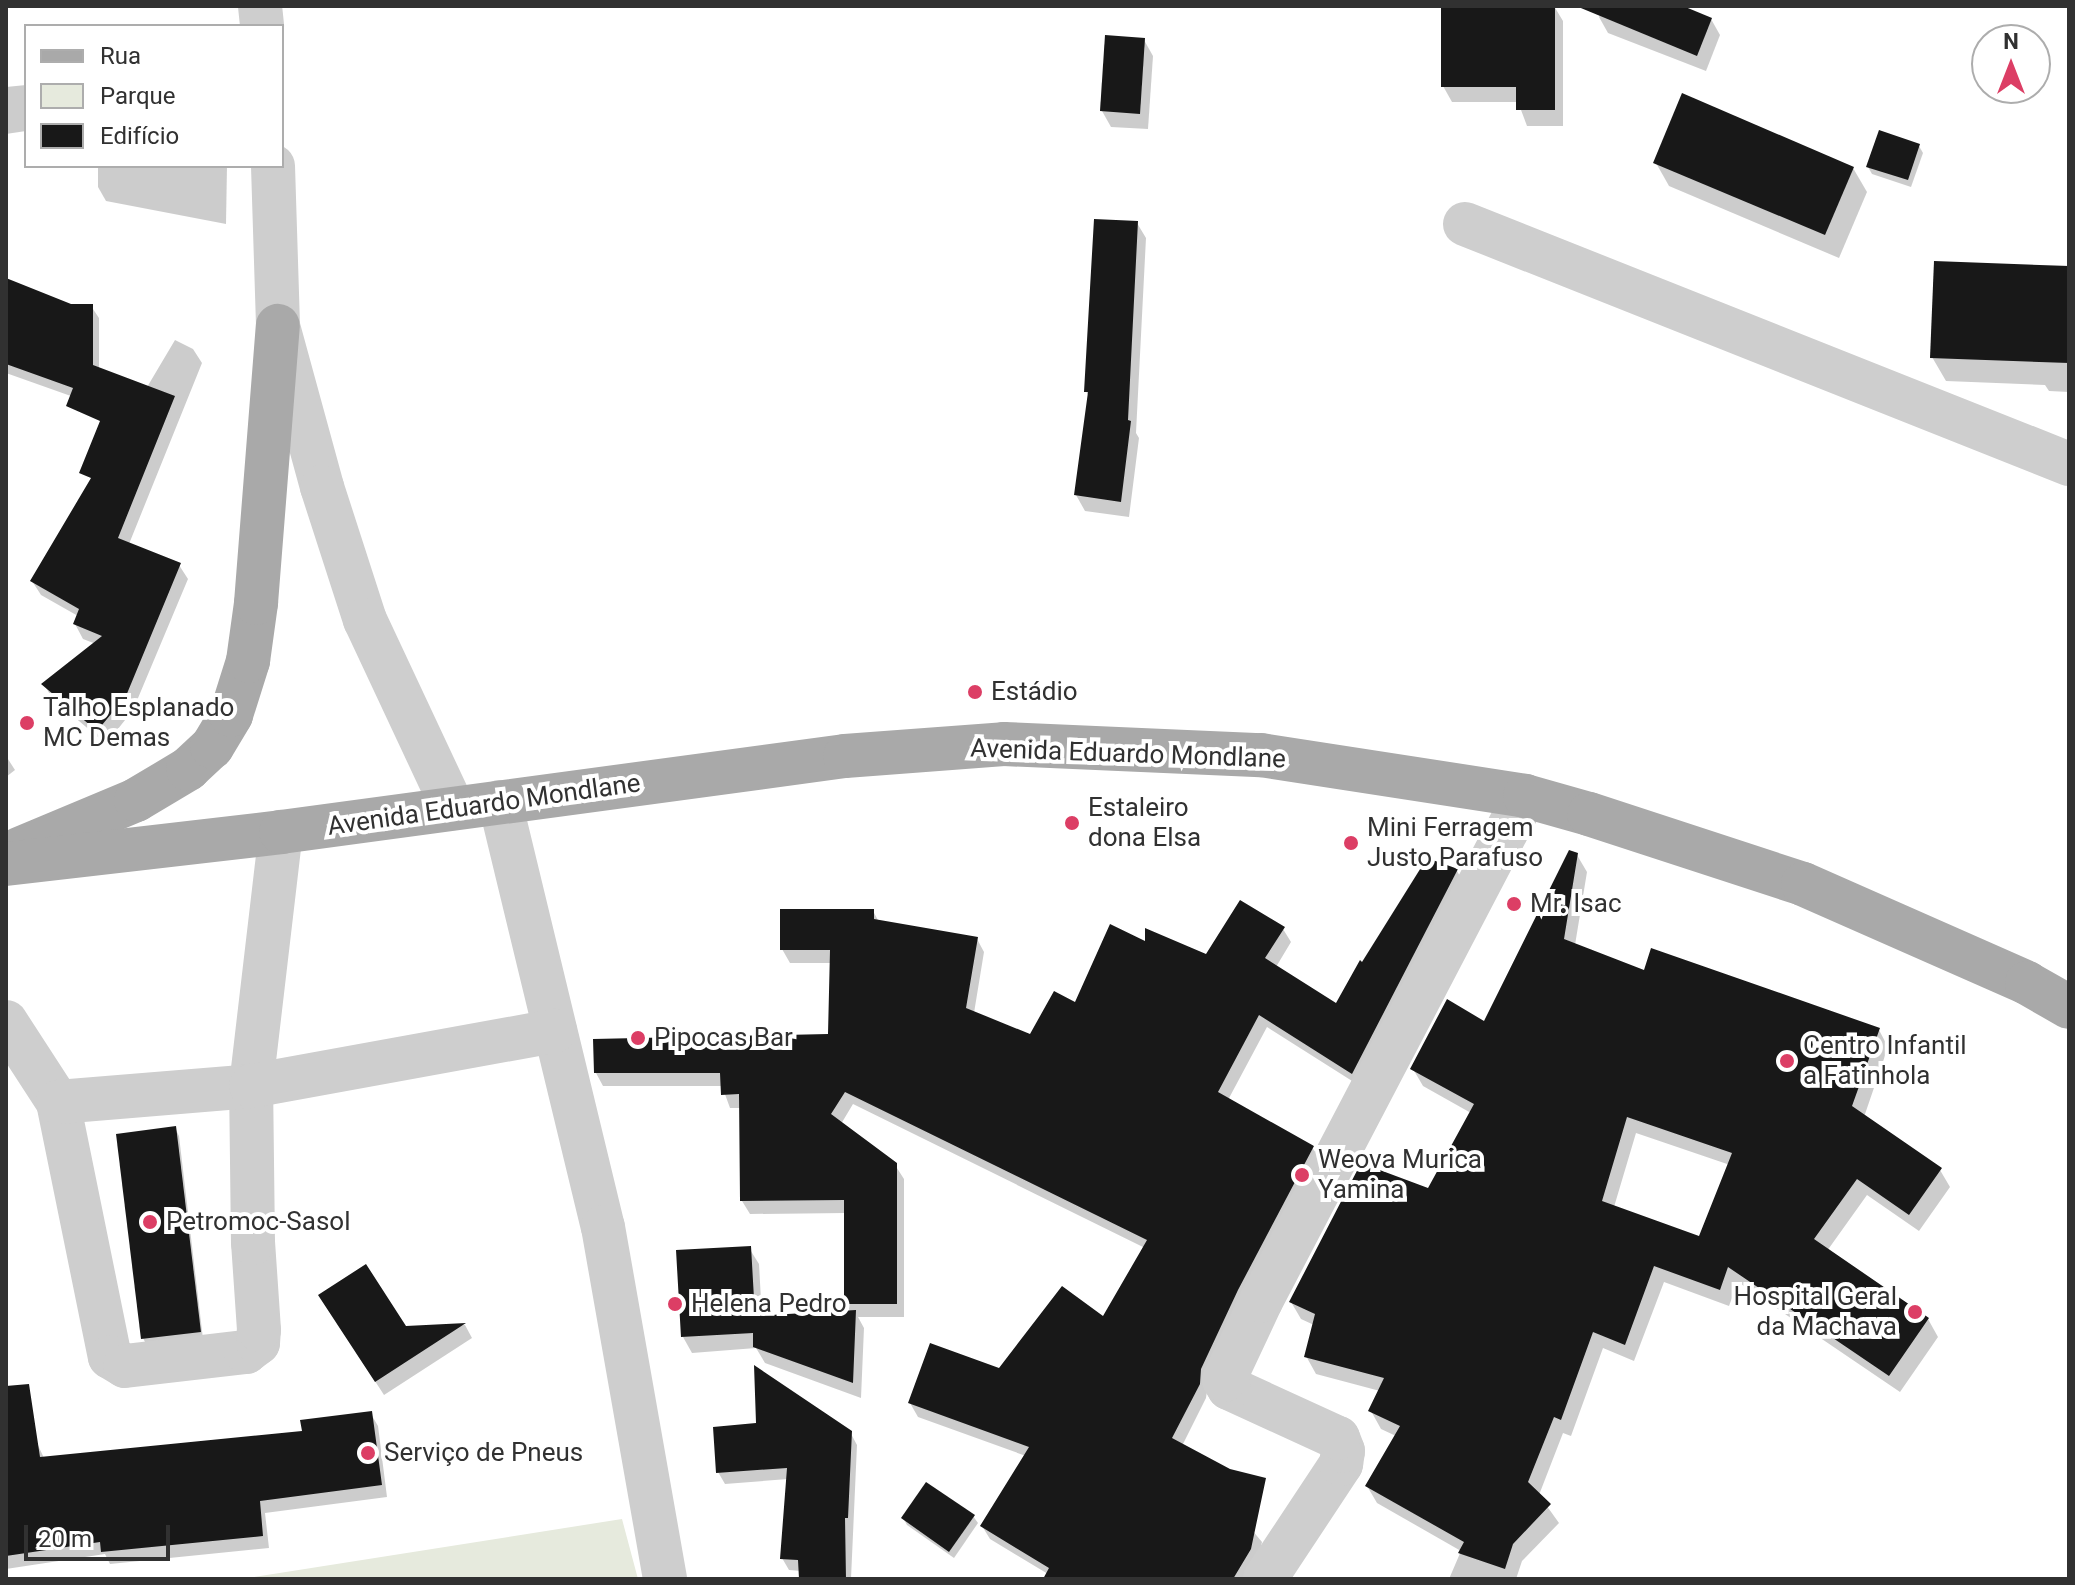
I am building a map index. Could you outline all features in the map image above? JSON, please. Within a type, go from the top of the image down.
[{"type":"main road","points":[[6,855],[136,800],[188,769],[212,747],[231,715],[248,661],[256,603],[278,326]]},
{"type":"main road","name":"Avenida Eduardo Mondlane","points":[[6,864],[281,832],[845,756],[1004,744],[1261,755],[1525,796],[1803,884],[2027,983],[2069,1007]]},
{"type":"street","points":[[273,168],[278,326],[322,487],[365,620],[453,808]]},
{"type":"street","points":[[1465,224],[2069,464]]},
{"type":"street","points":[[1265,1579],[1341,1464],[1343,1451],[1338,1438],[1229,1388],[1224,1380],[1261,1301],[1525,796]]},
{"type":"street","points":[[500,802],[603,1227],[665,1579]]},
{"type":"street","points":[[6,1022],[58,1102],[110,1357],[125,1366],[246,1352],[258,1343],[251,1086],[281,832]]},
{"type":"street","points":[[58,1102],[251,1086],[555,1031]]},
{"type":"green space","points":[[622,1519],[638,1579],[241,1579]]},
{"type":"building","points":[[1441,6],[1555,6],[1555,110],[1516,110],[1516,87],[1441,87]]},
{"type":"building","points":[[1576,6],[1683,6],[1712,18],[1697,56]]},
{"type":"building","points":[[1105,35],[1145,38],[1140,114],[1100,111]]},
{"type":"building","points":[[1682,93],[1854,167],[1825,235],[1653,163]]},
{"type":"building","points":[[1879,130],[1920,144],[1908,180],[1866,167]]},
{"type":"building","points":[[1094,219],[1138,221],[1128,420],[1131,421],[1121,502],[1074,495],[1088,392],[1084,392]]},
{"type":"building","points":[[1934,261],[2069,266],[2069,363],[1930,358]]},
{"type":"building","points":[[6,278],[71,304],[93,304],[93,365],[175,396],[118,538],[181,563],[126,696],[97,731],[41,684],[102,636],[73,624],[79,609],[30,581],[91,478],[79,473],[100,421],[66,406],[73,388],[6,364]]},
{"type":"building","points":[[1569,850],[1578,853],[1564,939],[1644,970],[1651,948],[1880,1028],[1852,1106],[1942,1168],[1909,1215],[1857,1179],[1814,1239],[1929,1318],[1889,1376],[1728,1267],[1720,1290],[1654,1266],[1625,1345],[1593,1332],[1561,1420],[1554,1417],[1528,1482],[1551,1504],[1513,1544],[1505,1569],[1458,1553],[1464,1542],[1365,1486],[1400,1426],[1368,1411],[1384,1378],[1304,1357],[1315,1314],[1289,1302],[1361,1163],[1428,1188],[1474,1104],[1410,1069],[1447,999],[1484,1021]],"holes":[[[1627,1117],[1732,1153],[1699,1236],[1602,1201]]]},
{"type":"building","points":[[1427,858],[1458,869],[1352,1074],[1259,1015],[1218,1092],[1314,1146],[1238,1290],[1201,1369],[1200,1384],[1172,1438],[1230,1469],[1266,1478],[1251,1549],[1233,1579],[1043,1579],[1049,1568],[980,1526],[1029,1447],[908,1403],[930,1343],[999,1368],[1062,1286],[1103,1316],[1147,1240],[845,1092],[831,1114],[897,1163],[897,1304],[844,1304],[844,1200],[740,1201],[739,1094],[721,1095],[720,1073],[594,1073],[593,1039],[828,1034],[830,950],[780,950],[780,909],[874,909],[874,919],[978,937],[966,1008],[1030,1034],[1054,991],[1075,1002],[1110,924],[1145,941],[1145,928],[1206,954],[1240,900],[1285,927],[1265,958],[1336,1003],[1360,960],[1362,962]]},
{"type":"building","points":[[176,1126],[201,1332],[141,1339],[116,1134]]},
{"type":"building","points":[[751,1246],[755,1316],[856,1310],[853,1383],[753,1347],[753,1333],[681,1337],[676,1250]]},
{"type":"building","points":[[366,1264],[406,1326],[466,1323],[375,1382],[318,1295]]},
{"type":"building","points":[[754,1365],[852,1431],[848,1518],[845,1518],[846,1579],[799,1579],[798,1560],[780,1559],[787,1468],[716,1473],[713,1427],[756,1423]]},
{"type":"building","points":[[29,1384],[40,1457],[302,1431],[300,1420],[372,1411],[382,1485],[260,1501],[263,1536],[101,1552],[100,1542],[6,1556],[6,1386]]},
{"type":"building","points":[[926,1482],[975,1515],[949,1552],[901,1518]]},
{"type":"place","name":"Estádio","points":[[975,692]]},
{"type":"place","name":"Talho Esplanado MC Demas","points":[[27,723]]},
{"type":"place","name":"Estaleiro dona Elsa","points":[[1072,823]]},
{"type":"place","name":"Mini Ferragem Justo Parafuso","points":[[1351,843]]},
{"type":"place","name":"Mr. Isac","points":[[1514,904]]},
{"type":"place","name":"Pipocas Bar","points":[[638,1038]]},
{"type":"place","name":"Centro Infantil a Fatinhola","points":[[1787,1061]]},
{"type":"place","name":"Weova Murica Yamina","points":[[1302,1175]]},
{"type":"place","name":"Petromoc-Sasol","points":[[150,1222]]},
{"type":"place","name":"Helena Pedro","points":[[675,1304]]},
{"type":"place","name":"Hospital Geral da Machava","points":[[1915,1312]]},
{"type":"place","name":"Serviço de Pneus","points":[[368,1453]]}]
